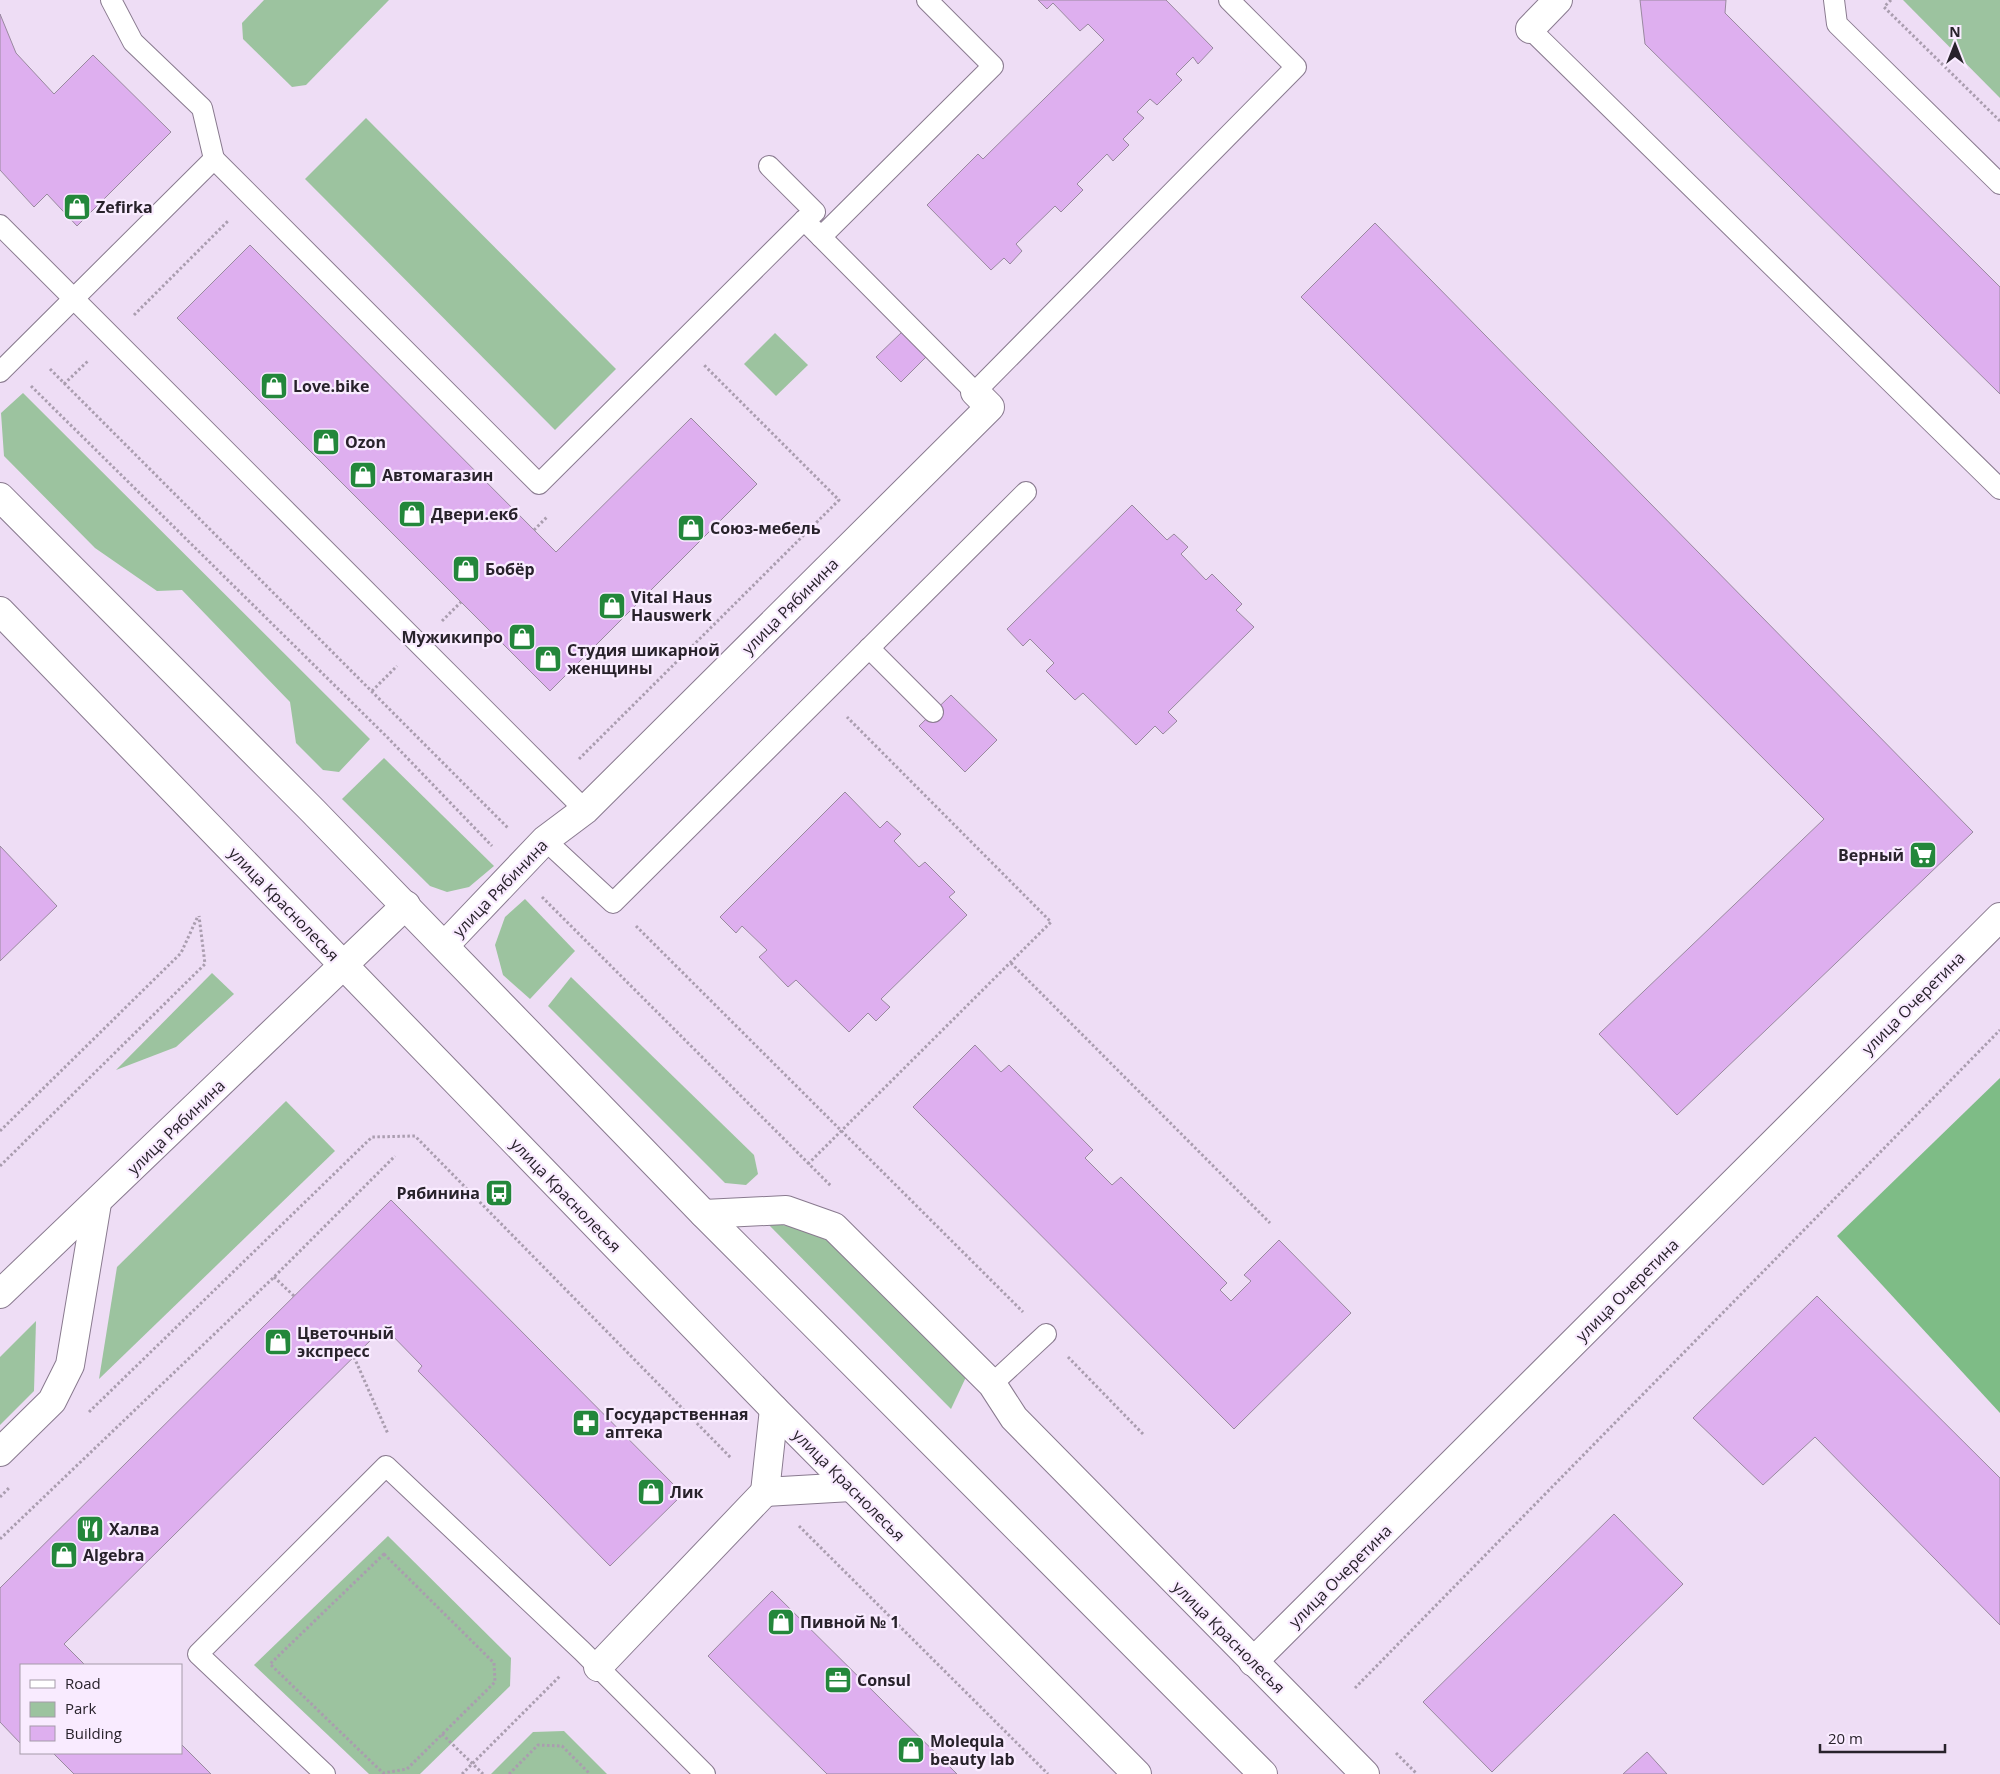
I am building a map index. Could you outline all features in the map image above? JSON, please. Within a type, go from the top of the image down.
[{"type":"street","points":[[1530,29],[1558,0]]},
{"type":"street","name":"улица Рябинина","points":[[445,945],[529,856],[585,810],[990,407],[975,392]]},
{"type":"street","points":[[0,497],[406,905],[704,1214],[1263,1774]]},
{"type":"street","name":"улица Краснолесья","points":[[0,611],[774,1409],[1137,1774]]},
{"type":"street","name":"улица Рябинина","points":[[0,1294],[406,905]]},
{"type":"street","name":"улица Очеретина","points":[[1253,1662],[2000,917]]},
{"type":"street","points":[[0,1452],[52,1401],[70,1365],[97,1203]]},
{"type":"street","name":"улица Краснолесья","points":[[704,1214],[786,1210],[834,1227],[992,1384],[1014,1418],[1365,1774]]},
{"type":"street","points":[[598,1667],[766,1492],[774,1409]]},
{"type":"street","points":[[766,1492],[851,1487]]},
{"type":"lane","points":[[111,0],[133,42],[202,108],[214,159],[539,484],[804,220],[815,212],[768,166]]},
{"type":"lane","points":[[821,237],[993,66],[927,0]]},
{"type":"lane","points":[[804,220],[975,392],[1296,67],[1229,0]]},
{"type":"lane","points":[[1834,0],[1837,24],[2000,184]]},
{"type":"lane","points":[[1530,29],[2000,489]]},
{"type":"lane","points":[[4,368],[214,159]]},
{"type":"lane","points":[[0,225],[585,810]]},
{"type":"lane","points":[[529,856],[613,903],[1026,492]]},
{"type":"lane","points":[[869,648],[933,712]]},
{"type":"lane","points":[[992,1384],[1046,1334]]},
{"type":"lane","points":[[325,1774],[198,1654],[386,1466],[598,1667],[705,1774]]},
{"type":"path","points":[[1891,0],[1884,7],[2000,121]]},
{"type":"path","points":[[26,346],[509,829],[529,856]]},
{"type":"path","points":[[4,368],[381,731],[529,856]]},
{"type":"path","points":[[534,530],[547,517]]},
{"type":"path","points":[[808,1164],[1051,922],[823,694]]},
{"type":"path","points":[[613,903],[1046,1334],[1143,1434]]},
{"type":"path","points":[[0,1131],[181,953],[199,916],[205,964],[0,1166]]},
{"type":"path","points":[[1011,963],[1270,1223]]},
{"type":"path","points":[[1354,1688],[2000,1030]]},
{"type":"path","points":[[86,1414],[372,1137],[415,1136]]},
{"type":"path","points":[[0,1539],[274,1278],[394,1156]]},
{"type":"path","points":[[274,1278],[294,1296]]},
{"type":"path","points":[[0,1497],[14,1483]]},
{"type":"path","points":[[384,1554],[494,1662],[495,1682],[442,1734],[407,1769],[383,1774],[270,1664],[384,1554]]},
{"type":"path","points":[[442,1734],[483,1774]]},
{"type":"path","points":[[509,1774],[538,1745],[562,1746],[590,1774]]},
{"type":"green space","points":[[264,0],[389,0],[306,85],[292,87],[243,39],[242,23]]},
{"type":"green space","points":[[1903,0],[2000,0],[2000,98]]},
{"type":"green space","points":[[366,118],[616,369],[555,430],[305,179]]},
{"type":"green space","points":[[775,333],[808,365],[776,396],[744,364]]},
{"type":"green space","points":[[23,393],[370,739],[339,772],[323,770],[296,743],[290,702],[182,590],[157,591],[95,548],[4,456],[1,413]]},
{"type":"green space","points":[[384,758],[494,866],[469,887],[447,892],[430,886],[342,799]]},
{"type":"green space","points":[[525,899],[575,951],[530,999],[503,975],[495,945],[505,917]]},
{"type":"green space","points":[[212,973],[234,994],[176,1047],[116,1070]]},
{"type":"green space","points":[[571,977],[754,1155],[758,1174],[746,1185],[725,1183],[548,1006]]},
{"type":"green space","points":[[2000,1078],[2000,1413],[1837,1236]]},
{"type":"green space","points":[[286,1101],[335,1151],[99,1379],[117,1267]]},
{"type":"green space","points":[[766,1222],[799,1228],[833,1243],[966,1377],[951,1409]]},
{"type":"green space","points":[[36,1321],[34,1391],[0,1425],[0,1357]]},
{"type":"green space","points":[[388,1536],[511,1658],[510,1686],[420,1774],[369,1774],[254,1665]]},
{"type":"green space","points":[[564,1731],[607,1774],[491,1774],[533,1732]]},
{"type":"building","points":[[1038,0],[1166,0],[1213,48],[1198,64],[1193,57],[1176,74],[1182,80],[1157,105],[1150,99],[1137,112],[1144,118],[1123,139],[1129,145],[1113,161],[1107,154],[1077,184],[1083,190],[1061,212],[1055,206],[1016,244],[1022,251],[1010,264],[1004,258],[991,270],[927,205],[978,154],[983,159],[1104,40],[1088,24],[1080,31],[1053,3],[1047,9]]},
{"type":"building","points":[[1640,0],[1726,0],[1725,13],[2000,287],[2000,394],[1645,44]]},
{"type":"building","points":[[0,14],[16,53],[54,94],[93,55],[171,132],[77,226],[47,194],[34,207],[0,170]]},
{"type":"building","points":[[1375,223],[1973,832],[1677,1115],[1599,1034],[1824,819],[1301,297]]},
{"type":"building","points":[[250,245],[556,552],[691,418],[757,484],[550,691],[177,318]]},
{"type":"building","points":[[902,332],[926,357],[901,382],[876,357]]},
{"type":"building","points":[[1132,505],[1167,540],[1174,534],[1188,547],[1181,554],[1206,580],[1212,574],[1242,604],[1236,610],[1254,627],[1168,712],[1177,721],[1163,734],[1155,726],[1136,745],[1083,693],[1075,700],[1046,671],[1054,663],[1030,639],[1023,646],[1007,629]]},
{"type":"building","points":[[951,695],[997,740],[965,772],[919,726]]},
{"type":"building","points":[[845,792],[880,828],[887,821],[901,834],[894,841],[919,867],[925,862],[955,892],[949,897],[967,915],[881,999],[890,1007],[876,1021],[868,1013],[849,1032],[796,980],[788,987],[759,957],[767,950],[742,926],[736,933],[720,917]]},
{"type":"building","points":[[0,846],[57,906],[0,961]]},
{"type":"building","points":[[975,1045],[1001,1072],[1009,1065],[1093,1150],[1085,1158],[1112,1185],[1121,1177],[1227,1283],[1220,1290],[1231,1301],[1251,1281],[1244,1275],[1279,1240],[1351,1313],[1234,1429],[913,1107]]},
{"type":"building","points":[[391,1200],[683,1494],[610,1566],[418,1371],[422,1366],[384,1327],[64,1644],[84,1664],[20,1664],[20,1743],[0,1722],[0,1588]]},
{"type":"building","points":[[1817,1296],[2000,1478],[2000,1625],[1815,1437],[1763,1485],[1693,1418]]},
{"type":"building","points":[[1614,1514],[1683,1584],[1492,1772],[1423,1702]]},
{"type":"building","points":[[772,1591],[957,1774],[827,1774],[708,1656]]},
{"type":"building","points":[[182,1745],[211,1774],[74,1774],[54,1754],[182,1754]]},
{"type":"building","points":[[1647,1752],[1667,1774],[1623,1774]]},
{"type":"place","name":"Zefirka","points":[[77,207]]},
{"type":"place","name":"Love.bike","points":[[274,386]]},
{"type":"place","name":"Ozon","points":[[326,442]]},
{"type":"place","name":"Автомагазин","points":[[363,475]]},
{"type":"place","name":"Двери.екб","points":[[412,514]]},
{"type":"place","name":"Союз-мебель","points":[[691,528]]},
{"type":"place","name":"Бобёр","points":[[466,569]]},
{"type":"place","name":"Vital Haus Hauswerk","points":[[612,606]]},
{"type":"place","name":"Мужикипро","points":[[522,637]]},
{"type":"place","name":"Студия шикарной женщины","points":[[548,659]]},
{"type":"place","name":"Верный","points":[[1923,855]]},
{"type":"place","name":"Рябинина","points":[[499,1193]]},
{"type":"place","name":"Цветочный экспресс","points":[[278,1342]]},
{"type":"place","name":"Государственная аптека","points":[[586,1423]]},
{"type":"place","name":"Лик","points":[[651,1492]]},
{"type":"place","name":"Халва","points":[[90,1529]]},
{"type":"place","name":"Algebra","points":[[64,1555]]},
{"type":"place","name":"Пивной № 1","points":[[781,1622]]},
{"type":"place","name":"Consul","points":[[838,1680]]},
{"type":"place","name":"Molequla beauty lab","points":[[911,1750]]}]
